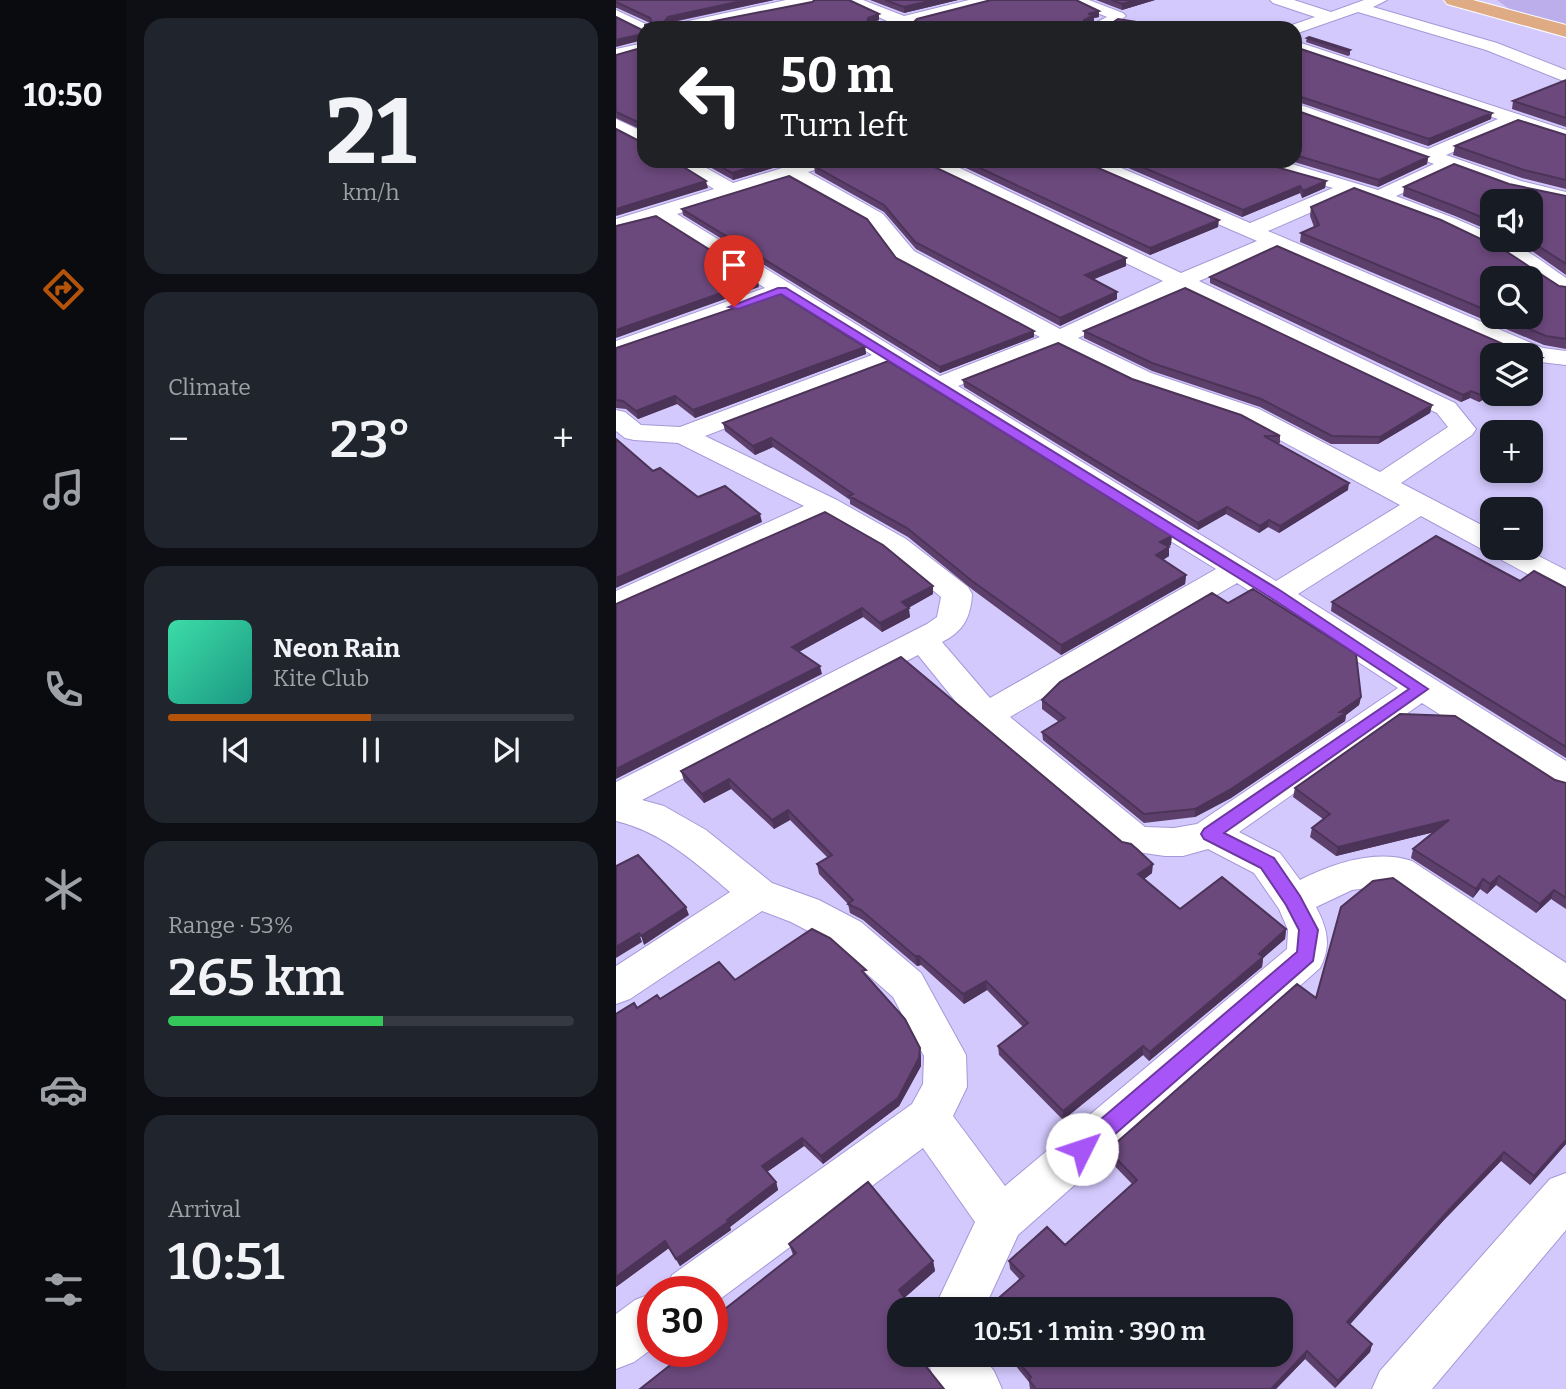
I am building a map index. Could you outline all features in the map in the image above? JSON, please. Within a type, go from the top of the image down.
[{"type":"main road","points":[[1453,0],[1566,32]]},
{"type":"street","points":[[704,21],[813,0]]},
{"type":"street","points":[[850,0],[903,21],[987,0]]},
{"type":"street","points":[[1075,0],[1118,16],[1112,21]]},
{"type":"street","points":[[1278,0],[1332,17]]},
{"type":"street","points":[[1302,27],[1379,0]]},
{"type":"street","points":[[1359,8],[1507,52],[1539,63],[1566,77]]},
{"type":"street","points":[[616,16],[637,26]]},
{"type":"street","points":[[1302,48],[1566,136]]},
{"type":"street","points":[[616,54],[637,50]]},
{"type":"street","points":[[1302,111],[1515,186],[1566,198]]},
{"type":"street","points":[[1428,156],[1515,119]]},
{"type":"street","points":[[616,124],[637,136]]},
{"type":"street","points":[[1379,197],[1450,164]]},
{"type":"street","points":[[692,168],[728,189]]},
{"type":"street","points":[[616,226],[801,168]]},
{"type":"street","points":[[945,168],[1446,408],[1463,429],[1381,484]]},
{"type":"street","points":[[1104,168],[1538,355],[1566,358]]},
{"type":"street","points":[[1286,168],[1352,187],[1481,236],[1566,288]]},
{"type":"street","points":[[791,171],[876,218],[906,256],[1059,338],[1142,378],[1250,414],[1480,536]]},
{"type":"street","points":[[1249,231],[1352,187]]},
{"type":"street","points":[[660,212],[936,386],[1276,594],[1420,689],[1566,778]]},
{"type":"street","points":[[936,386],[1059,338],[1181,281],[1277,241]]},
{"type":"street","points":[[616,349],[782,290]]},
{"type":"street","points":[[683,435],[890,357]]},
{"type":"street","points":[[616,418],[634,432],[683,435],[827,506],[896,545],[957,594],[956,613],[946,629],[616,798]]},
{"type":"street","points":[[1276,594],[1421,505]]},
{"type":"street","points":[[616,603],[827,506]]},
{"type":"street","points":[[1525,560],[1566,582]]},
{"type":"street","points":[[986,716],[1236,570]]},
{"type":"street","points":[[922,639],[986,716],[1136,840],[1168,843],[1194,841],[1210,834],[1420,689]]},
{"type":"street","points":[[616,808],[651,816],[693,840],[758,894],[805,911],[848,933],[907,985],[945,1055],[945,1087],[928,1118],[711,1276]]},
{"type":"street","points":[[965,1297],[1001,1219],[1306,956],[1308,930],[1294,901],[1267,863],[1210,834]]},
{"type":"street","points":[[1294,901],[1335,878],[1380,869],[1399,871],[1566,985]]},
{"type":"street","points":[[616,987],[758,894]]},
{"type":"street","points":[[928,1118],[1001,1219]]},
{"type":"street","points":[[1398,1389],[1566,1195]]},
{"type":"street","points":[[616,1344],[637,1329]]},
{"type":"street","points":[[957,1367],[976,1389]]},
{"type":"shaded area","points":[[1497,0],[1566,0],[1566,27],[1516,14]]},
{"type":"building","points":[[746,0],[668,17],[665,21],[651,21],[616,2]]},
{"type":"building","points":[[815,0],[849,0],[879,14],[868,18],[868,21],[715,21]]},
{"type":"building","points":[[885,0],[934,0],[904,7]]},
{"type":"building","points":[[991,0],[1076,0],[1099,11],[1088,14],[1094,15],[1084,20],[915,21]]},
{"type":"building","points":[[1111,0],[1136,0],[1122,4]]},
{"type":"building","points":[[616,17],[637,28],[637,35],[616,40]]},
{"type":"building","points":[[1309,37],[1350,50],[1307,38]]},
{"type":"building","points":[[637,49],[637,122],[616,112],[616,55]]},
{"type":"building","points":[[1302,49],[1492,113],[1429,139],[1302,97]]},
{"type":"building","points":[[1566,80],[1566,118],[1513,101]]},
{"type":"building","points":[[1302,112],[1428,157],[1379,180],[1302,157]]},
{"type":"building","points":[[1518,120],[1566,135],[1566,180],[1524,170],[1455,146]]},
{"type":"building","points":[[616,129],[637,140],[637,168],[685,168],[706,181],[616,209]]},
{"type":"building","points":[[1454,164],[1509,184],[1533,189],[1480,189],[1480,217],[1404,187]]},
{"type":"building","points":[[723,168],[749,168],[732,173]]},
{"type":"building","points":[[818,168],[937,168],[1126,258],[1085,275],[1117,292],[1060,318],[915,242],[884,205]]},
{"type":"building","points":[[980,168],[1098,168],[1219,220],[1150,248]]},
{"type":"building","points":[[1144,168],[1280,168],[1326,181],[1303,191],[1300,186],[1243,210]]},
{"type":"building","points":[[789,176],[867,219],[896,258],[1034,331],[940,367],[682,209]]},
{"type":"building","points":[[1354,188],[1441,220],[1480,239],[1480,252],[1507,252],[1528,266],[1480,266],[1480,308],[1301,233],[1319,225],[1311,207]]},
{"type":"building","points":[[1543,191],[1566,196],[1566,264],[1543,249]]},
{"type":"building","points":[[656,216],[758,280],[616,330],[616,226]]},
{"type":"building","points":[[1277,246],[1501,343],[1480,343],[1480,395],[1471,391],[1463,395],[1210,277]]},
{"type":"building","points":[[1543,276],[1559,286],[1566,287],[1566,339],[1546,336],[1529,329],[1543,329]]},
{"type":"building","points":[[1185,288],[1432,405],[1380,437],[1332,436],[1261,399],[1152,363],[1084,331]]},
{"type":"building","points":[[779,293],[865,347],[693,410],[675,396],[636,411],[623,401],[616,400],[616,348]]},
{"type":"building","points":[[1058,343],[1132,379],[1241,415],[1280,436],[1264,436],[1349,483],[1280,526],[1269,520],[1260,526],[1227,507],[1198,523],[963,380]]},
{"type":"building","points":[[888,361],[1172,536],[1160,542],[1169,547],[1156,555],[1186,575],[1061,645],[972,581],[907,528],[849,496],[853,494],[771,438],[753,446],[723,423]]},
{"type":"building","points":[[616,439],[653,471],[660,468],[698,497],[725,486],[760,514],[616,578]]},
{"type":"building","points":[[825,512],[883,545],[933,586],[902,602],[909,608],[880,623],[862,608],[792,647],[820,666],[616,769],[616,604]]},
{"type":"building","points":[[1436,536],[1520,581],[1534,571],[1566,588],[1566,747],[1332,602]]},
{"type":"building","points":[[1253,589],[1356,654],[1361,697],[1340,712],[1347,712],[1231,789],[1195,809],[1144,814],[1042,732],[1065,718],[1042,700],[1060,682],[1212,593],[1228,603]]},
{"type":"building","points":[[901,657],[1122,842],[1131,844],[1138,850],[1153,864],[1138,874],[1180,909],[1222,877],[1286,929],[1259,954],[1263,957],[1150,1052],[1143,1046],[1063,1111],[998,1046],[1028,1023],[986,981],[963,994],[861,910],[848,904],[853,900],[817,864],[832,855],[788,810],[772,820],[729,779],[702,794],[681,771]]},
{"type":"building","points":[[1400,714],[1455,716],[1555,780],[1566,783],[1566,898],[1554,890],[1540,904],[1499,876],[1490,884],[1483,879],[1476,889],[1413,849],[1449,820],[1338,847],[1312,828],[1330,814],[1295,788]]},
{"type":"building","points":[[638,855],[686,907],[641,936],[639,933],[616,947],[616,866]]},
{"type":"building","points":[[1393,878],[1566,1001],[1566,1140],[1534,1176],[1504,1152],[1347,1322],[1372,1344],[1338,1381],[1307,1351],[1293,1366],[1293,1297],[1000,1297],[1024,1276],[1009,1261],[1047,1227],[1065,1245],[1137,1180],[1108,1150],[1297,984],[1316,998],[1341,907],[1373,881]]},
{"type":"building","points":[[812,929],[830,938],[866,970],[862,971],[905,1019],[920,1048],[919,1058],[898,1098],[821,1156],[802,1138],[762,1166],[776,1182],[727,1220],[728,1222],[676,1259],[665,1241],[616,1277],[616,1014],[634,1003],[637,1008],[657,995],[660,999],[719,962],[735,980]]},
{"type":"building","points":[[868,1182],[933,1261],[899,1290],[904,1297],[887,1297],[887,1367],[926,1367],[944,1389],[640,1389],[668,1367],[728,1367],[728,1307],[796,1253],[789,1244]]},
{"type":"building","points":[[1023,1367],[1292,1367],[1271,1389],[1036,1389],[1029,1380],[1031,1377]]},
{"type":"route","points":[[734,307],[782,290],[1276,594],[1420,689],[1210,834],[1267,863],[1294,901],[1308,930],[1306,956],[1082,1149]]}]
